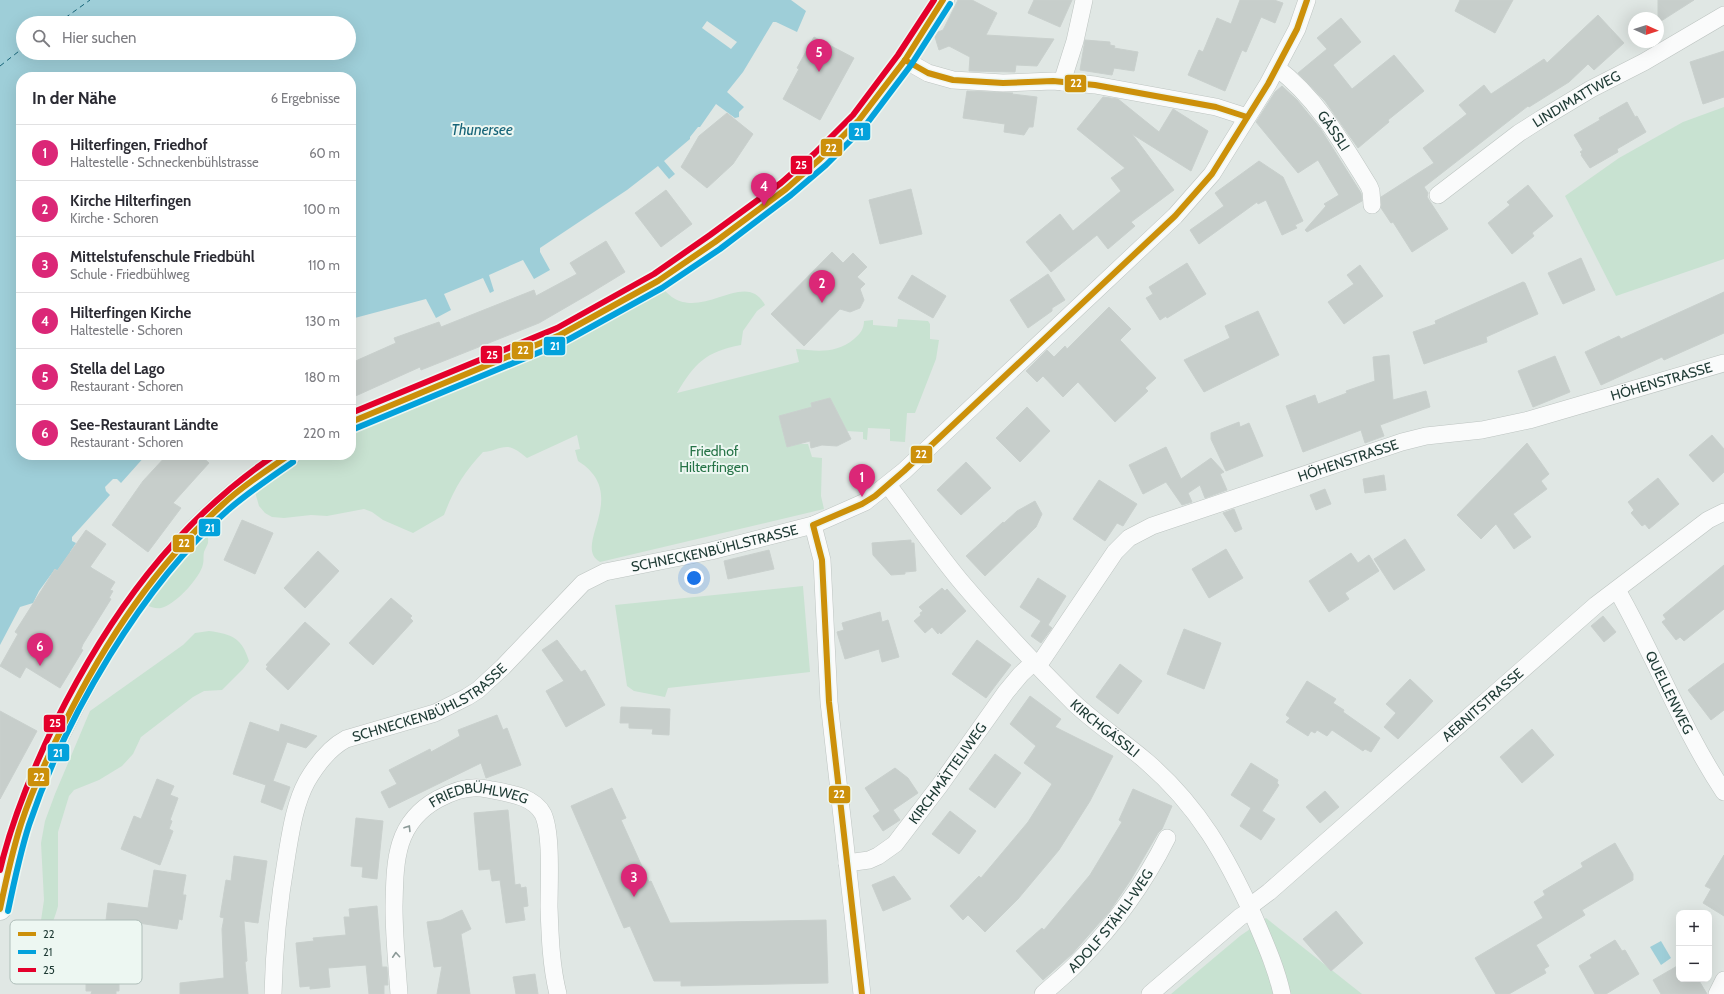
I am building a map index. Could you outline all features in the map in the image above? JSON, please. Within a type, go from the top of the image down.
[{"type":"main road","points":[[356,420],[560,335],[658,281],[758,210],[786,189],[820,159],[858,120],[904,60],[943,0]]},
{"type":"main road","points":[[0,909],[15,842],[36,783],[82,689],[128,611],[177,548],[238,491],[282,460]]},
{"type":"street","points":[[1062,82],[1075,41],[1084,0]]},
{"type":"street","name":"SCHNECKENBÜHLSTRASSE","points":[[272,994],[277,920],[292,826],[302,791],[325,755],[338,744],[346,740],[434,713],[473,694],[503,667],[583,583],[595,576],[607,572],[711,551],[813,525],[862,504],[888,485],[1175,216],[1212,174],[1277,68],[1297,29],[1307,0]]},
{"type":"street","name":"LINDIMATTWEG","points":[[1438,195],[1519,133],[1541,119],[1584,93],[1644,62],[1724,14]]},
{"type":"street","points":[[904,60],[928,73],[965,82],[1062,82],[1095,85],[1216,107],[1247,117]]},
{"type":"street","name":"GÄSSLI","points":[[1277,68],[1290,77],[1309,99],[1343,145],[1369,186],[1372,205]]},
{"type":"street","name":"HÖHENSTRASSE","points":[[1036,664],[1115,552],[1129,538],[1152,526],[1402,442],[1426,436],[1482,430],[1529,420],[1724,363]]},
{"type":"street","name":"KIRCHGÄSSLI","points":[[888,485],[962,583],[1036,664],[1074,703],[1146,761],[1183,799],[1211,834],[1224,855],[1274,961],[1282,994]]},
{"type":"street","name":"AEBNITSTRASSE","points":[[1150,994],[1286,878],[1596,605],[1708,520],[1724,512]]},
{"type":"street","points":[[813,525],[822,560],[829,702],[862,994]]},
{"type":"street","name":"QUELLENWEG","points":[[1617,590],[1698,750],[1724,792]]},
{"type":"street","name":"KIRCHMÄTTELIWEG","points":[[847,863],[878,856],[895,844],[940,785],[1006,692],[1021,674],[1036,664]]},
{"type":"street","name":"FRIEDBÜHLWEG","points":[[399,994],[394,935],[394,870],[399,845],[415,817],[428,805],[446,794],[467,788],[485,788],[516,795],[528,800],[538,806],[546,823],[549,851],[549,908],[552,955],[558,994]]},
{"type":"street","name":"ADOLF STÄHLI-WEG","points":[[1043,994],[1079,962],[1103,934],[1129,900],[1167,838]]},
{"type":"street","points":[[1717,994],[1724,980]]},
{"type":"green space","points":[[1724,107],[1724,259],[1616,296],[1565,196],[1619,158],[1683,122]]},
{"type":"green space","name":"Friedhof Hilterfingen","points":[[658,281],[671,296],[686,302],[701,302],[744,291],[755,294],[765,305],[757,311],[743,331],[741,345],[718,351],[702,360],[677,393],[799,362],[796,349],[826,350],[840,347],[847,344],[858,335],[862,329],[864,321],[873,320],[873,325],[897,327],[898,319],[928,321],[930,324],[930,339],[939,340],[936,359],[915,413],[907,413],[905,442],[890,441],[890,429],[868,428],[867,440],[863,439],[863,432],[847,431],[830,398],[811,403],[812,407],[779,416],[787,447],[798,444],[808,444],[812,457],[822,458],[821,496],[824,509],[600,562],[593,554],[592,544],[601,504],[600,489],[593,474],[578,461],[575,450],[580,449],[577,435],[527,458],[510,447],[483,452],[460,481],[444,515],[413,533],[383,520],[372,512],[364,509],[327,516],[311,515],[284,518],[272,517],[265,513],[259,506],[252,481],[282,460],[356,460],[356,420]]},
{"type":"green space","points":[[204,522],[208,535],[208,543],[204,552],[201,570],[197,576],[179,597],[166,606],[157,608],[146,605]]},
{"type":"green space","points":[[803,586],[810,672],[668,688],[665,697],[634,691],[627,686],[615,605]]},
{"type":"green space","points":[[209,631],[235,638],[243,647],[249,661],[222,690],[204,691],[193,697],[141,737],[133,754],[122,766],[99,780],[74,790],[69,796],[58,832],[58,906],[53,920],[41,920],[44,900],[41,843],[45,821],[90,711],[183,645],[195,633]]},
{"type":"green space","points":[[1266,918],[1362,994],[1171,994],[1240,936]]},
{"type":"water","name":"Thunersee","points":[[0,0],[791,0],[806,11],[797,32],[773,22],[743,72],[727,92],[744,107],[739,112],[739,117],[735,118],[716,104],[690,139],[664,161],[675,174],[669,179],[658,166],[627,190],[540,248],[540,252],[550,270],[534,279],[523,260],[489,275],[494,291],[490,293],[483,278],[444,294],[451,310],[436,318],[426,299],[356,318],[356,72],[16,72],[16,460],[142,460],[121,483],[117,479],[113,479],[105,487],[106,491],[110,495],[72,537],[72,541],[76,543],[70,552],[92,568],[86,576],[69,577],[55,569],[39,591],[33,603],[20,607],[0,645]]},
{"type":"water","points":[[1661,941],[1671,958],[1661,965],[1650,947]]},
{"type":"pier","points":[[707,21],[737,42],[731,49],[702,28]]},
{"type":"building","points":[[958,0],[972,0],[997,13],[986,35],[1054,39],[1037,66],[1016,65],[1015,72],[969,71],[970,57],[949,46],[939,50],[935,37],[938,32],[943,30]]},
{"type":"building","points":[[1034,0],[1072,0],[1060,27],[1028,13]]},
{"type":"building","points":[[1240,0],[1274,0],[1283,3],[1275,23],[1261,17],[1246,52],[1242,50],[1225,91],[1188,75],[1199,50],[1203,52],[1217,18],[1231,24]]},
{"type":"building","points":[[1460,0],[1513,0],[1495,33],[1455,11]]},
{"type":"building","points":[[1658,0],[1694,0],[1664,19],[1664,12],[1658,12]]},
{"type":"building","points":[[1598,15],[1624,43],[1594,70],[1588,64],[1569,82],[1529,107],[1528,106],[1424,187],[1428,193],[1427,197],[1448,229],[1412,252],[1393,222],[1391,223],[1381,208],[1381,197],[1434,163],[1423,148],[1467,114],[1459,105],[1484,85],[1491,94],[1544,59],[1547,63]]},
{"type":"building","points":[[1341,18],[1361,42],[1333,65],[1352,89],[1394,55],[1424,91],[1388,120],[1389,122],[1358,148],[1325,101],[1298,73],[1327,49],[1317,38]]},
{"type":"building","points":[[814,37],[854,58],[820,120],[783,99],[799,69],[797,68]]},
{"type":"building","points":[[1085,40],[1110,42],[1110,45],[1115,46],[1114,48],[1138,52],[1134,71],[1114,68],[1112,75],[1080,70]]},
{"type":"building","points":[[1724,51],[1724,97],[1703,104],[1690,62]]},
{"type":"building","points":[[1282,86],[1297,100],[1320,128],[1361,193],[1362,201],[1307,232],[1305,230],[1326,206],[1324,204],[1339,195],[1318,160],[1298,173],[1256,122],[1275,92]]},
{"type":"building","points":[[967,91],[1013,93],[1012,94],[1037,97],[1033,127],[1029,127],[1024,135],[1004,132],[1005,124],[963,118]]},
{"type":"building","points":[[1103,97],[1118,99],[1159,132],[1173,109],[1208,131],[1191,171],[1132,134],[1174,190],[1131,222],[1135,226],[1108,249],[1097,235],[1051,272],[1026,242],[1060,214],[1073,231],[1121,191],[1111,178],[1125,168],[1077,129]]},
{"type":"building","points":[[1627,102],[1635,117],[1637,116],[1646,132],[1617,149],[1618,152],[1590,168],[1581,155],[1582,154],[1580,152],[1583,150],[1574,135],[1600,120],[1599,118]]},
{"type":"building","points":[[727,113],[753,134],[733,164],[707,188],[681,167],[699,136]]},
{"type":"building","points":[[1259,161],[1283,177],[1303,221],[1295,225],[1297,228],[1282,235],[1266,200],[1258,204],[1257,202],[1199,244],[1190,230],[1224,206],[1215,193]]},
{"type":"building","points":[[1528,185],[1553,216],[1532,233],[1534,236],[1512,254],[1488,223],[1510,205],[1507,202]]},
{"type":"building","points":[[911,189],[922,234],[880,244],[869,200]]},
{"type":"building","points":[[666,190],[692,224],[661,247],[635,213]]},
{"type":"building","points":[[606,241],[625,272],[539,323],[421,370],[420,367],[356,396],[356,361],[396,343],[394,338],[439,322],[441,327],[534,290],[536,296],[577,274],[570,263]]},
{"type":"building","points":[[832,252],[843,263],[853,253],[867,267],[857,277],[865,284],[860,289],[864,300],[860,308],[850,312],[840,309],[804,346],[771,314]]},
{"type":"building","points":[[1581,258],[1595,290],[1563,304],[1548,273]]},
{"type":"building","points":[[1187,263],[1206,294],[1167,318],[1166,316],[1160,320],[1146,298],[1153,294],[1149,287]]},
{"type":"building","points":[[1360,265],[1383,296],[1344,324],[1328,302],[1354,284],[1347,275]]},
{"type":"building","points":[[1048,274],[1065,300],[1052,308],[1052,311],[1028,328],[1010,300]]},
{"type":"building","points":[[912,275],[946,296],[933,318],[898,298]]},
{"type":"building","points":[[1523,282],[1525,283],[1538,314],[1486,337],[1487,342],[1424,364],[1413,332],[1436,324],[1435,321]]},
{"type":"building","points":[[1724,292],[1724,333],[1664,360],[1662,357],[1601,385],[1585,352],[1619,336],[1621,339]]},
{"type":"building","points":[[1109,307],[1131,329],[1120,340],[1156,378],[1145,388],[1148,391],[1115,422],[1078,382],[1063,397],[1043,376],[1037,382],[1026,371],[1047,350],[1054,357],[1065,346],[1067,349]]},
{"type":"building","points":[[1258,311],[1279,355],[1204,392],[1184,360],[1230,338],[1225,326]]},
{"type":"building","points":[[1389,355],[1393,400],[1426,391],[1430,407],[1380,425],[1384,436],[1365,443],[1361,430],[1303,452],[1286,406],[1315,395],[1318,404],[1347,393],[1346,391],[1375,381],[1373,357]]},
{"type":"building","points":[[1555,356],[1570,392],[1533,407],[1518,371]]},
{"type":"building","points":[[830,398],[851,439],[837,446],[822,445],[811,448],[810,441],[787,447],[779,416],[812,407],[811,403]]},
{"type":"building","points":[[1027,407],[1050,431],[1020,462],[996,438]]},
{"type":"building","points":[[1239,422],[1240,427],[1249,423],[1263,456],[1226,471],[1211,439],[1211,433]]},
{"type":"building","points":[[1712,435],[1724,449],[1724,472],[1713,482],[1689,455]]},
{"type":"building","points":[[1527,443],[1549,474],[1541,481],[1547,489],[1513,514],[1531,537],[1514,549],[1496,524],[1481,539],[1457,515]]},
{"type":"building","points":[[1166,447],[1181,479],[1211,458],[1224,472],[1220,474],[1227,490],[1205,498],[1200,485],[1188,493],[1192,502],[1182,505],[1166,482],[1143,494],[1129,465]]},
{"type":"building","points":[[162,460],[206,460],[209,463],[173,503],[181,508],[148,552],[112,525],[143,481]]},
{"type":"building","points":[[966,462],[991,488],[961,515],[937,490]]},
{"type":"building","points":[[1384,475],[1386,490],[1365,493],[1363,479]]},
{"type":"building","points":[[1658,478],[1679,504],[1649,529],[1645,524],[1642,526],[1631,513],[1634,510],[1628,502]]},
{"type":"building","points":[[1099,480],[1137,504],[1123,526],[1117,523],[1105,541],[1073,519]]},
{"type":"building","points":[[1325,489],[1331,504],[1316,510],[1310,495]]},
{"type":"building","points":[[1035,501],[1042,514],[1036,527],[985,576],[966,556],[1003,522],[1004,523],[1017,511]]},
{"type":"building","points":[[1234,509],[1242,529],[1235,532],[1223,513]]},
{"type":"building","points":[[242,520],[273,533],[255,574],[224,560]]},
{"type":"building","points":[[86,530],[106,544],[90,567],[115,582],[110,590],[113,591],[109,598],[111,599],[83,644],[81,649],[83,650],[60,688],[26,667],[20,678],[0,666],[18,634],[15,632],[55,569],[57,571]]},
{"type":"building","points":[[1405,539],[1425,570],[1394,590],[1374,559]]},
{"type":"building","points":[[911,540],[911,543],[914,543],[916,571],[905,572],[905,574],[891,575],[873,555],[872,543]]},
{"type":"building","points":[[1226,549],[1243,578],[1209,598],[1192,569]]},
{"type":"building","points":[[769,550],[774,569],[728,579],[724,561]]},
{"type":"building","points":[[318,551],[339,571],[305,608],[284,588]]},
{"type":"building","points":[[1351,553],[1358,563],[1369,555],[1379,571],[1345,593],[1349,599],[1329,612],[1309,581]]},
{"type":"building","points":[[1724,565],[1724,609],[1684,641],[1680,637],[1676,640],[1662,622],[1666,619],[1663,615]]},
{"type":"building","points":[[1038,578],[1066,596],[1048,625],[1052,628],[1041,643],[1031,636],[1041,621],[1020,607]]},
{"type":"building","points":[[942,588],[945,591],[947,589],[966,611],[941,634],[939,632],[938,634],[932,627],[925,633],[914,621],[923,611],[919,607]]},
{"type":"building","points":[[391,598],[412,616],[410,618],[413,621],[373,665],[349,643]]},
{"type":"building","points":[[880,612],[882,622],[888,620],[899,657],[882,662],[879,649],[845,659],[837,632],[844,630],[842,623]]},
{"type":"building","points":[[1603,616],[1616,632],[1604,642],[1591,626]]},
{"type":"building","points":[[305,622],[330,644],[288,690],[266,669],[268,666],[266,665]]},
{"type":"building","points":[[1184,629],[1221,643],[1204,689],[1167,674]]},
{"type":"building","points":[[557,640],[581,672],[585,670],[605,705],[566,727],[546,691],[564,681],[542,650]]},
{"type":"building","points":[[977,640],[1011,665],[986,698],[952,674]]},
{"type":"building","points":[[1724,663],[1724,710],[1711,720],[1688,690]]},
{"type":"building","points":[[1120,664],[1142,681],[1118,714],[1096,697]]},
{"type":"building","points":[[1410,679],[1433,701],[1398,739],[1384,727],[1396,713],[1386,704]]},
{"type":"building","points":[[1307,681],[1336,699],[1333,703],[1344,710],[1343,712],[1380,738],[1371,752],[1365,749],[1363,751],[1332,730],[1327,736],[1317,730],[1315,733],[1311,731],[1308,736],[1286,722],[1290,718],[1286,715]]},
{"type":"building","points":[[1030,696],[1061,719],[1055,727],[1113,756],[1090,801],[1059,850],[1018,899],[985,932],[968,915],[963,920],[950,906],[979,876],[981,878],[1028,822],[1052,784],[1024,763],[1036,746],[1010,724]]},
{"type":"building","points":[[621,707],[670,709],[669,735],[652,734],[653,729],[629,728],[629,723],[620,723]]},
{"type":"building","points":[[0,711],[37,731],[0,799]]},
{"type":"building","points":[[497,715],[503,730],[507,728],[521,765],[486,778],[481,763],[389,808],[381,792],[397,784],[389,770],[430,749],[431,752],[460,736],[458,730]]},
{"type":"building","points":[[250,722],[279,732],[281,724],[317,736],[306,748],[287,742],[273,781],[290,787],[282,810],[261,802],[266,785],[233,774]]},
{"type":"building","points":[[1532,729],[1554,755],[1522,783],[1500,757]]},
{"type":"building","points":[[995,754],[1021,773],[995,808],[969,789]]},
{"type":"building","points":[[1251,763],[1278,780],[1277,783],[1279,785],[1262,811],[1275,819],[1261,840],[1240,826],[1251,808],[1231,795]]},
{"type":"building","points":[[895,768],[908,778],[918,793],[893,810],[900,820],[883,831],[873,816],[880,811],[865,788]]},
{"type":"building","points":[[157,779],[174,786],[170,795],[178,798],[170,820],[172,821],[169,829],[173,831],[160,865],[121,849],[134,816],[141,819]]},
{"type":"building","points":[[612,788],[626,818],[621,820],[649,882],[651,881],[670,923],[826,920],[828,983],[681,986],[681,981],[654,981],[630,926],[624,928],[571,806]]},
{"type":"building","points":[[1133,789],[1172,806],[1162,829],[1158,833],[1130,881],[1109,912],[1072,954],[1043,980],[1016,951],[1042,928],[1044,930],[1090,875],[1122,822],[1119,820]]},
{"type":"building","points":[[1325,791],[1339,807],[1320,823],[1306,807]]},
{"type":"building","points":[[508,810],[515,885],[520,884],[521,888],[526,887],[528,906],[523,907],[525,920],[506,923],[500,880],[492,881],[490,869],[479,870],[474,813]]},
{"type":"building","points":[[950,811],[976,831],[959,854],[932,834]]},
{"type":"building","points":[[356,818],[383,821],[377,879],[362,877],[363,867],[351,866]]},
{"type":"building","points":[[1615,843],[1633,874],[1633,880],[1582,910],[1585,915],[1536,945],[1549,966],[1544,969],[1546,973],[1509,994],[1496,994],[1475,958],[1543,918],[1534,902],[1545,895],[1543,891],[1583,867],[1581,863]]},
{"type":"building","points":[[1724,855],[1724,916],[1703,903],[1711,889],[1705,886]]},
{"type":"building","points":[[234,856],[267,861],[258,923],[244,921],[247,961],[245,962],[248,994],[180,994],[180,983],[224,978],[222,929],[224,918],[220,917],[226,880],[231,881]]},
{"type":"building","points":[[154,870],[186,875],[183,895],[186,895],[182,920],[179,919],[177,929],[142,924],[142,920],[106,920],[108,903],[148,908]]},
{"type":"building","points":[[894,876],[911,899],[883,911],[872,885]]},
{"type":"building","points":[[377,906],[382,967],[387,967],[388,985],[384,985],[384,994],[369,994],[366,965],[328,968],[330,987],[310,989],[310,986],[300,987],[296,943],[314,941],[313,938],[346,935],[344,917],[350,917],[349,909]]},
{"type":"building","points":[[462,910],[471,929],[461,934],[470,994],[437,994],[442,966],[434,967],[427,922],[441,920]]},
{"type":"building","points":[[1336,911],[1363,943],[1331,971],[1303,939]]},
{"type":"building","points":[[1615,940],[1622,951],[1625,950],[1639,974],[1606,994],[1595,994],[1579,966],[1592,958],[1590,955]]},
{"type":"building","points":[[1676,967],[1676,982],[1700,982],[1707,994],[1661,994],[1653,980]]},
{"type":"building","points":[[535,974],[538,994],[516,994],[513,977]]},
{"type":"building","points":[[86,984],[119,984],[119,991],[116,991],[116,994],[91,994],[92,991],[86,991]]},
{"type":"ferry route","points":[[68,16],[90,0]]},
{"type":"ferry route","points":[[0,66],[16,53]]},
{"type":"transit line","name":"25","points":[[356,411],[557,328],[654,274],[710,235],[781,183],[815,153],[853,115],[898,55],[934,0]]},
{"type":"transit line","name":"22","points":[[356,420],[560,335],[658,281],[715,242],[786,189],[820,159],[859,120],[905,60],[943,0]]},
{"type":"transit line","name":"22","points":[[862,994],[829,702],[822,560],[813,525],[862,504],[875,496],[904,471],[1175,216],[1212,174],[1268,84],[1297,29],[1307,0]]},
{"type":"transit line","name":"21","points":[[356,428],[564,342],[662,288],[720,249],[791,195],[826,165],[865,126],[911,65],[950,4]]},
{"type":"transit line","name":"22","points":[[905,60],[928,73],[953,80],[1003,83],[1053,81],[1095,85],[1216,107],[1247,117]]},
{"type":"transit line","name":"25","points":[[0,870],[10,832],[31,777],[55,723],[98,646],[122,609],[147,574],[175,541],[206,510],[239,481],[268,460]]},
{"type":"transit line","name":"22","points":[[0,909],[9,866],[25,811],[35,786],[51,750],[79,696],[113,637],[152,581],[197,530],[237,492],[282,460]]},
{"type":"transit line","name":"21","points":[[8,911],[17,868],[29,825],[44,784],[63,741],[85,698],[110,656],[137,614],[166,576],[196,541],[236,503],[293,462]]},
{"type":"place","name":"Stella del Lago","points":[[819,72]]},
{"type":"place","name":"Hilterfingen Kirche","points":[[764,206]]},
{"type":"place","name":"Kirche Hilterfingen","points":[[822,303]]},
{"type":"place","name":"Hilterfingen, Friedhof","points":[[862,497]]},
{"type":"place","name":"See-Restaurant Ländte","points":[[40,666]]},
{"type":"place","name":"Mittelstufenschule Friedbühl","points":[[634,897]]}]
